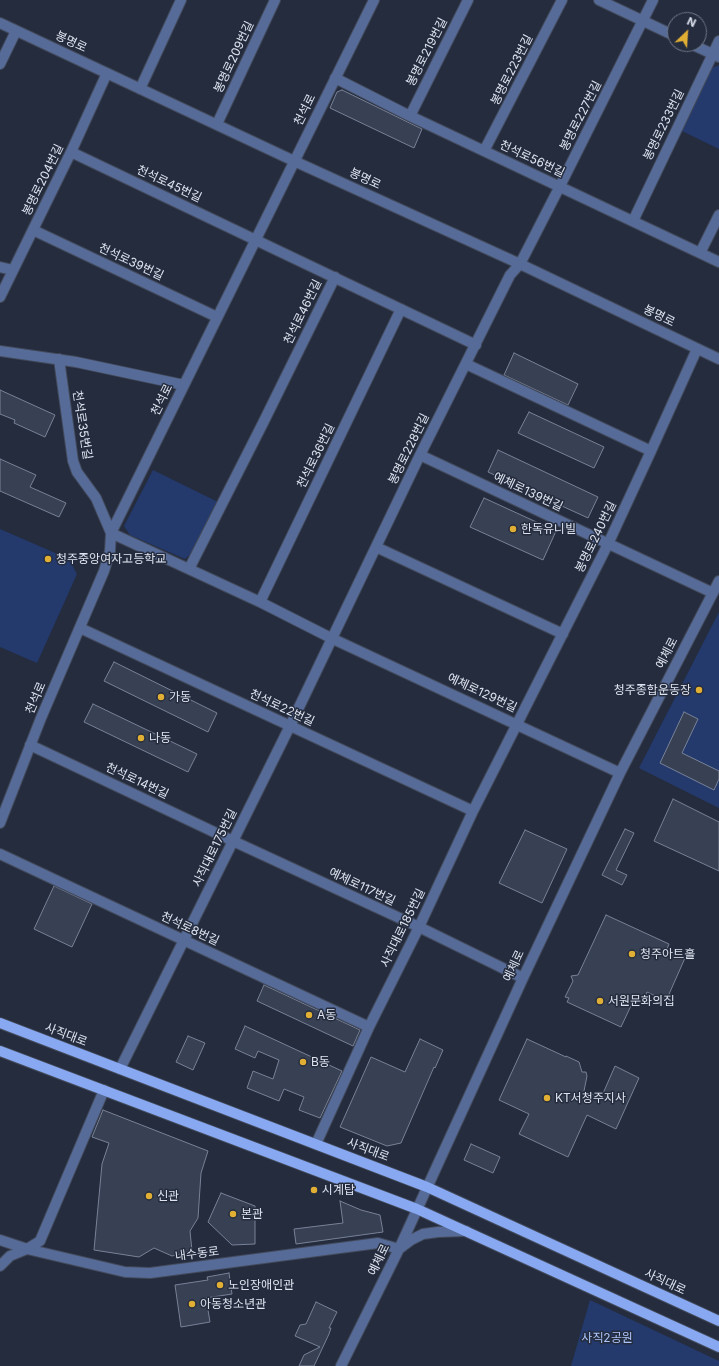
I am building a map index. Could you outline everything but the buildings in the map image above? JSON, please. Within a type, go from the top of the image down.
[{"type":"main road","name":"사직대로","points":[[0,1023],[427,1187],[719,1321]]},
{"type":"main road","points":[[0,1051],[417,1209],[719,1347]]},
{"type":"street","name":"봉명로209번길","points":[[217,124],[275,0]]},
{"type":"street","name":"천석로","points":[[0,823],[41,718],[104,571],[110,551],[111,533],[374,0]]},
{"type":"street","name":"봉명로219번길","points":[[410,116],[468,0]]},
{"type":"street","name":"봉명로223번길","points":[[484,151],[562,0]]},
{"type":"street","points":[[599,0],[667,32]]},
{"type":"street","name":"봉명로227번길","points":[[520,264],[653,0]]},
{"type":"street","points":[[140,89],[180,1]]},
{"type":"street","name":"봉명로","points":[[0,23],[294,161],[520,264],[719,359]]},
{"type":"street","points":[[0,64],[16,31]]},
{"type":"street","name":"봉명로233번길","points":[[633,221],[716,55],[719,41]]},
{"type":"street","name":"봉명로204번길","points":[[0,296],[71,152],[107,73]]},
{"type":"street","name":"천석로56번길","points":[[335,78],[410,116],[719,262]]},
{"type":"street","name":"천석로45번길","points":[[71,152],[255,240]]},
{"type":"street","points":[[700,253],[719,215]]},
{"type":"street","name":"천석로39번길","points":[[33,230],[217,317]]},
{"type":"street","name":"천석로46번길","points":[[255,240],[476,345]]},
{"type":"street","name":"봉명로228번길","points":[[332,638],[420,455],[510,275],[520,264]]},
{"type":"street","points":[[0,267],[13,270]]},
{"type":"street","name":"천석로46번길","points":[[189,569],[334,277]]},
{"type":"street","name":"천석로36번길","points":[[260,602],[401,309]]},
{"type":"street","name":"봉명로240번길","points":[[517,724],[608,544],[697,349]]},
{"type":"street","points":[[0,351],[59,359],[184,385]]},
{"type":"street","name":"천석로35번길","points":[[59,359],[73,461],[77,472],[96,498],[111,533]]},
{"type":"street","points":[[466,364],[651,451]]},
{"type":"street","name":"예체로139번길","points":[[420,455],[713,593]]},
{"type":"street","name":"예체로129번길","points":[[111,533],[620,773]]},
{"type":"street","points":[[376,547],[563,634]]},
{"type":"street","name":"예체로","points":[[341,1366],[399,1249],[523,978],[620,773],[719,581]]},
{"type":"street","name":"천석로22번길","points":[[80,628],[473,811]]},
{"type":"street","name":"사직대로175번길","points":[[120,1069],[332,638]]},
{"type":"street","name":"사직대로185번길","points":[[316,1144],[368,1027],[419,927],[473,811],[517,724]]},
{"type":"street","name":"천석로14번길","points":[[30,745],[233,841]]},
{"type":"street","name":"예체로117번길","points":[[233,841],[419,927],[523,978]]},
{"type":"street","name":"천석로8번길","points":[[0,854],[368,1027]]},
{"type":"street","points":[[0,1266],[10,1256],[40,1242],[104,1090]]},
{"type":"street","points":[[399,1249],[411,1240],[423,1234],[466,1231]]},
{"type":"street","name":"내수동로","points":[[0,1240],[27,1249],[125,1272],[150,1273],[378,1244],[399,1249]]},
{"type":"green space","points":[[719,65],[719,149],[682,131],[712,68]]},
{"type":"green space","points":[[153,470],[218,502],[192,553],[185,559],[130,535],[124,526]]},
{"type":"green space","points":[[0,529],[69,559],[77,574],[37,663],[0,647]]},
{"type":"green space","name":"청주종합운동장","points":[[719,612],[719,808],[639,768]]},
{"type":"green space","name":"사직2공원","points":[[590,1300],[719,1361],[719,1366],[571,1366]]},
{"type":"place","name":"한독유니빌","points":[[513,529]]},
{"type":"place","name":"청주중앙여자고등학교","points":[[48,559]]},
{"type":"place","name":"청주종합운동장","points":[[699,690]]},
{"type":"place","name":"가동","points":[[161,697]]},
{"type":"place","name":"나동","points":[[141,738]]},
{"type":"place","name":"청주아트홀","points":[[632,954]]},
{"type":"place","name":"서원문화의집","points":[[600,1001]]},
{"type":"place","name":"A동","points":[[309,1015]]},
{"type":"place","name":"B동","points":[[303,1062]]},
{"type":"place","name":"KT서청주지사","points":[[547,1098]]},
{"type":"place","name":"시계탑","points":[[314,1190]]},
{"type":"place","name":"신관","points":[[149,1196]]},
{"type":"place","name":"본관","points":[[233,1214]]},
{"type":"place","name":"노인장애인관","points":[[220,1285]]},
{"type":"place","name":"아동청소년관","points":[[192,1304]]}]
